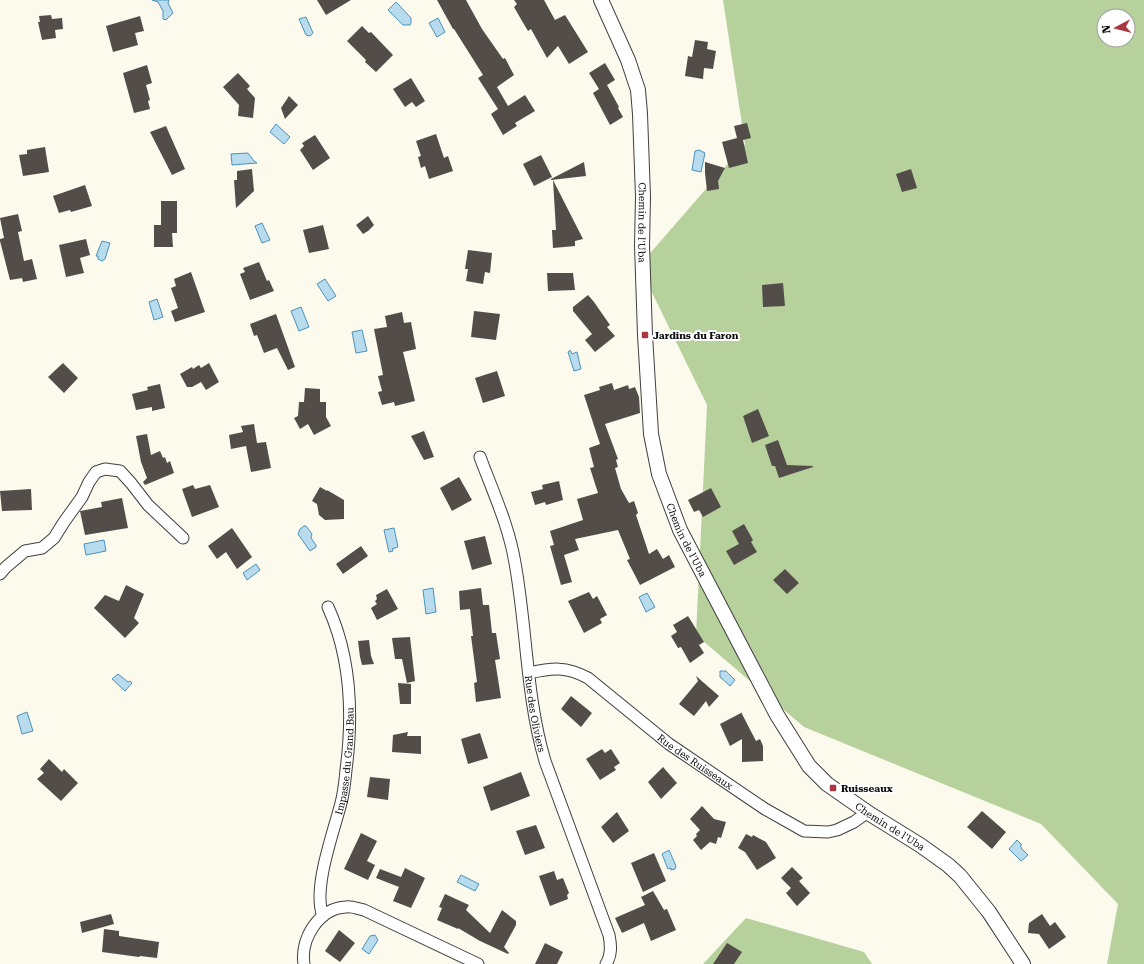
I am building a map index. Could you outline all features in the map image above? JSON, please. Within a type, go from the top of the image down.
[{"type":"street","name":"Chemin de l'Uba","points":[[601,0],[633,72],[639,101],[643,197],[642,246],[645,335],[651,434],[659,474],[685,541],[788,733],[804,758],[822,780],[868,812],[920,845],[948,865],[960,876],[989,912],[1022,964]]},
{"type":"street","name":"Rue des Oliviers","points":[[480,457],[502,515],[513,550],[539,738],[545,761],[609,935],[611,944],[606,964]]},
{"type":"street","points":[[0,574],[25,551],[42,548],[54,538],[82,497],[89,482],[96,472],[105,469],[120,471],[148,505],[183,538]]},
{"type":"street","name":"Impasse du Grand Bau","points":[[323,916],[320,906],[321,884],[324,866],[343,792],[350,724],[350,706],[346,669],[341,641],[328,607]]},
{"type":"street","name":"Rue des Ruisseaux","points":[[529,673],[557,669],[571,670],[588,678],[674,747],[765,809],[804,831],[828,832],[836,830],[854,822],[868,812]]},
{"type":"street","points":[[304,964],[304,953],[308,937],[317,922],[323,916],[334,910],[346,907],[364,910],[478,964]]},
{"type":"green space","points":[[723,0],[1144,0],[1144,964],[1107,964],[1118,904],[1041,824],[804,727],[696,635],[707,405],[639,266],[745,144]]},
{"type":"green space","points":[[746,918],[864,952],[872,964],[703,964]]},
{"type":"water","points":[[152,0],[169,0],[168,3],[173,13],[166,20],[163,19],[163,11],[158,2]]},
{"type":"water","points":[[396,2],[411,18],[410,25],[403,25],[388,10]]},
{"type":"water","points":[[306,17],[313,33],[310,36],[306,35],[299,19]]},
{"type":"water","points":[[438,18],[445,32],[437,37],[429,23]]},
{"type":"water","points":[[276,124],[290,137],[284,144],[270,132]]},
{"type":"water","points":[[699,150],[705,153],[701,172],[692,170],[695,151]]},
{"type":"water","points":[[248,153],[257,163],[232,165],[231,154]]},
{"type":"water","points":[[262,223],[270,240],[262,243],[255,226]]},
{"type":"water","points":[[102,241],[110,243],[105,259],[102,261],[98,259],[98,256],[96,256]]},
{"type":"water","points":[[325,279],[336,296],[328,301],[317,284]]},
{"type":"water","points":[[157,299],[163,317],[154,320],[149,302]]},
{"type":"water","points":[[301,307],[309,327],[299,331],[291,311]]},
{"type":"water","points":[[362,330],[367,351],[356,353],[352,332]]},
{"type":"water","points":[[570,350],[572,354],[577,352],[581,369],[574,371],[568,352]]},
{"type":"water","points":[[306,526],[312,534],[311,538],[316,545],[316,547],[310,551],[298,534],[300,529]]},
{"type":"water","points":[[394,528],[398,547],[389,552],[384,530]]},
{"type":"water","points":[[104,540],[106,551],[86,555],[84,544]]},
{"type":"water","points":[[256,564],[260,570],[247,580],[243,573]]},
{"type":"water","points":[[433,588],[436,612],[426,614],[423,590]]},
{"type":"water","points":[[647,593],[655,607],[646,612],[639,597]]},
{"type":"water","points":[[720,671],[726,671],[735,680],[730,686],[720,677]]},
{"type":"water","points":[[118,674],[128,682],[130,681],[132,683],[125,691],[112,679]]},
{"type":"water","points":[[27,712],[33,731],[22,734],[17,716]]},
{"type":"water","points":[[1017,840],[1021,844],[1021,848],[1028,855],[1021,861],[1009,849]]},
{"type":"water","points":[[669,850],[676,866],[675,869],[671,870],[671,868],[668,869],[662,854]]},
{"type":"water","points":[[461,875],[479,884],[475,891],[457,882]]},
{"type":"water","points":[[375,935],[378,940],[369,954],[362,949],[370,936]]},
{"type":"building","points":[[317,0],[351,0],[326,15]]},
{"type":"building","points":[[437,0],[466,0],[482,29],[503,59],[505,58],[514,75],[497,87],[508,106],[525,95],[535,111],[515,123],[517,126],[503,135],[491,114],[498,109],[478,78],[483,75],[453,29]]},
{"type":"building","points":[[514,0],[544,0],[555,20],[565,15],[588,52],[569,64],[558,46],[547,58],[531,29],[528,31],[514,7],[517,4]]},
{"type":"building","points":[[51,15],[52,19],[62,18],[63,29],[55,30],[56,38],[42,40],[38,22],[40,22],[39,16]]},
{"type":"building","points":[[140,16],[144,31],[135,33],[138,45],[113,52],[106,26]]},
{"type":"building","points":[[362,26],[369,33],[371,32],[393,55],[376,72],[365,62],[366,60],[347,41]]},
{"type":"building","points":[[695,40],[708,42],[707,49],[716,51],[713,69],[704,68],[703,79],[685,76],[688,56],[692,57]]},
{"type":"building","points":[[605,63],[615,80],[607,85],[623,117],[610,125],[593,93],[599,89],[589,73]]},
{"type":"building","points":[[147,65],[152,83],[146,85],[150,100],[148,101],[150,109],[134,113],[123,73]]},
{"type":"building","points":[[238,73],[250,86],[247,89],[255,98],[253,118],[238,116],[239,105],[223,87]]},
{"type":"building","points":[[411,78],[425,101],[416,107],[412,102],[405,107],[393,89]]},
{"type":"building","points":[[289,96],[298,105],[285,119],[281,108]]},
{"type":"building","points":[[747,123],[751,138],[743,140],[748,163],[729,168],[722,142],[737,138],[734,126]]},
{"type":"building","points":[[166,126],[185,169],[172,175],[150,132]]},
{"type":"building","points":[[436,134],[444,158],[448,156],[453,171],[429,179],[425,166],[421,168],[418,157],[421,156],[416,141]]},
{"type":"building","points":[[315,135],[330,158],[313,170],[300,150],[304,146],[302,143]]},
{"type":"building","points":[[45,147],[49,172],[23,176],[19,155],[27,154],[27,150]]},
{"type":"building","points":[[541,155],[552,177],[534,186],[523,164]]},
{"type":"building","points":[[584,162],[586,176],[551,180],[551,179]]},
{"type":"building","points":[[705,162],[725,168],[718,181],[719,189],[707,191]]},
{"type":"building","points":[[252,169],[254,191],[236,208],[234,180],[237,180],[237,171]]},
{"type":"building","points":[[911,169],[917,188],[902,192],[896,174]]},
{"type":"building","points":[[553,180],[583,239],[575,241],[575,246],[553,248],[552,230],[556,230]]},
{"type":"building","points":[[85,185],[92,206],[71,212],[70,210],[59,213],[53,196]]},
{"type":"building","points":[[161,201],[177,201],[177,233],[172,233],[173,247],[154,247],[154,225],[161,225]]},
{"type":"building","points":[[18,214],[22,231],[18,232],[24,261],[32,259],[37,279],[23,282],[22,278],[10,280],[0,241],[0,239],[4,238],[0,218]]},
{"type":"building","points":[[368,216],[374,225],[363,234],[356,225]]},
{"type":"building","points":[[323,225],[329,249],[309,253],[303,230]]},
{"type":"building","points":[[86,239],[90,255],[80,258],[84,273],[66,277],[59,245]]},
{"type":"building","points":[[468,250],[492,253],[490,273],[485,272],[483,284],[466,281],[468,269],[465,269]]},
{"type":"building","points":[[259,262],[267,281],[269,280],[274,291],[250,300],[240,274],[245,272],[243,268]]},
{"type":"building","points":[[191,272],[205,312],[175,322],[171,311],[178,308],[171,288],[176,286],[174,279]]},
{"type":"building","points":[[547,273],[573,273],[575,290],[548,291]]},
{"type":"building","points":[[783,283],[785,306],[763,307],[762,285]]},
{"type":"building","points":[[588,295],[610,325],[607,327],[615,336],[595,352],[585,340],[592,334],[573,311],[573,307]]},
{"type":"building","points":[[474,311],[500,314],[496,340],[471,337]]},
{"type":"building","points":[[402,312],[404,323],[411,322],[416,349],[403,352],[415,401],[395,406],[394,402],[382,405],[378,392],[382,391],[378,376],[383,375],[374,329],[387,327],[385,316]]},
{"type":"building","points":[[276,314],[295,367],[288,370],[277,348],[264,353],[257,335],[254,336],[250,324]]},
{"type":"building","points":[[63,363],[78,378],[64,393],[48,377]]},
{"type":"building","points":[[209,363],[219,382],[206,390],[201,382],[192,387],[187,387],[180,374],[192,367],[193,369],[199,365],[201,368]]},
{"type":"building","points":[[497,371],[505,396],[483,403],[475,378]]},
{"type":"building","points":[[612,383],[614,390],[628,385],[629,389],[635,387],[639,397],[640,413],[605,424],[618,459],[616,460],[618,467],[615,468],[621,489],[629,503],[634,501],[638,513],[636,515],[649,554],[657,549],[663,559],[669,555],[675,567],[640,585],[627,560],[630,559],[618,530],[575,539],[579,550],[564,555],[572,582],[561,585],[550,546],[554,545],[550,531],[583,520],[577,499],[598,493],[590,468],[594,467],[589,448],[600,444],[584,395],[600,390],[599,387]]},
{"type":"building","points":[[160,384],[165,408],[152,411],[152,407],[136,410],[132,394],[148,390],[147,387]]},
{"type":"building","points":[[305,388],[320,389],[320,402],[326,402],[326,417],[331,426],[314,435],[308,424],[300,429],[294,418],[298,416],[299,402],[304,402]]},
{"type":"building","points":[[758,409],[769,436],[752,443],[743,416]]},
{"type":"building","points":[[254,424],[257,443],[266,442],[271,468],[251,472],[246,446],[231,449],[229,435],[243,432],[241,426]]},
{"type":"building","points":[[424,431],[434,457],[424,460],[411,436]]},
{"type":"building","points":[[147,434],[151,455],[160,451],[163,458],[165,457],[167,463],[170,461],[174,473],[145,485],[143,482],[147,478],[141,462],[136,436]]},
{"type":"building","points":[[778,440],[787,465],[813,467],[779,478],[775,466],[772,466],[765,445]]},
{"type":"building","points":[[459,477],[472,500],[452,511],[440,488]]},
{"type":"building","points":[[559,481],[563,500],[546,505],[545,502],[535,505],[531,492],[543,489],[542,485]]},
{"type":"building","points":[[193,485],[195,489],[210,485],[219,507],[192,517],[182,489]]},
{"type":"building","points":[[320,487],[344,500],[344,519],[325,520],[319,515],[317,504],[312,501]]},
{"type":"building","points":[[711,488],[721,507],[703,517],[699,510],[694,512],[688,500]]},
{"type":"building","points":[[31,489],[32,510],[2,511],[0,491]]},
{"type":"building","points":[[122,498],[128,528],[85,535],[80,511],[102,507],[101,502]]},
{"type":"building","points":[[744,524],[753,540],[751,542],[757,552],[734,565],[726,551],[739,544],[732,531]]},
{"type":"building","points":[[232,528],[252,557],[237,569],[226,552],[217,559],[208,546]]},
{"type":"building","points":[[485,536],[492,564],[472,570],[464,541]]},
{"type":"building","points":[[361,546],[368,556],[343,574],[336,564]]},
{"type":"building","points":[[785,569],[799,583],[787,594],[773,580]]},
{"type":"building","points":[[126,585],[144,594],[134,618],[139,623],[125,638],[94,608],[105,595],[119,601]]},
{"type":"building","points":[[481,588],[483,605],[489,605],[492,633],[496,633],[500,659],[495,660],[501,698],[476,702],[474,683],[477,682],[471,636],[473,636],[470,609],[460,610],[459,591]]},
{"type":"building","points":[[387,589],[398,609],[377,620],[371,608],[377,604],[375,601],[377,599],[376,595]]},
{"type":"building","points":[[589,592],[593,599],[597,596],[607,615],[600,619],[602,623],[584,633],[568,601]]},
{"type":"building","points":[[688,616],[704,642],[699,645],[704,653],[690,663],[681,647],[678,648],[671,636],[677,632],[673,625]]},
{"type":"building","points":[[410,637],[415,681],[407,683],[402,659],[395,659],[392,638]]},
{"type":"building","points":[[369,640],[371,656],[374,664],[362,665],[358,641]]},
{"type":"building","points":[[696,676],[719,696],[709,707],[706,701],[694,716],[679,704],[698,681]]},
{"type":"building","points":[[398,683],[411,684],[411,704],[400,704]]},
{"type":"building","points":[[571,696],[592,713],[581,727],[561,709]]},
{"type":"building","points":[[741,712],[756,741],[760,739],[763,746],[763,761],[742,762],[742,739],[730,746],[720,724]]},
{"type":"building","points":[[408,732],[407,736],[421,736],[421,754],[392,752],[393,735]]},
{"type":"building","points":[[480,733],[488,758],[468,764],[461,739]]},
{"type":"building","points":[[602,749],[605,753],[611,749],[620,763],[614,767],[616,770],[600,780],[586,759]]},
{"type":"building","points":[[49,759],[62,772],[64,769],[78,783],[61,801],[37,779],[44,773],[40,769]]},
{"type":"building","points":[[663,767],[677,783],[661,799],[648,782]]},
{"type":"building","points":[[521,772],[530,796],[491,811],[483,787]]},
{"type":"building","points":[[370,777],[390,779],[388,800],[367,797]]},
{"type":"building","points":[[702,806],[714,819],[726,822],[721,838],[718,837],[716,844],[710,842],[701,850],[693,840],[700,830],[690,819]]},
{"type":"building","points":[[982,811],[1006,832],[992,849],[967,827]]},
{"type":"building","points":[[617,812],[629,831],[613,843],[601,827]]},
{"type":"building","points":[[536,825],[545,848],[525,855],[516,831]]},
{"type":"building","points":[[361,833],[377,841],[367,861],[375,865],[368,880],[344,869]]},
{"type":"building","points":[[746,834],[752,837],[753,835],[766,842],[776,858],[757,870],[745,852],[738,848]]},
{"type":"building","points":[[654,853],[666,881],[643,892],[631,863]]},
{"type":"building","points":[[792,867],[803,878],[799,881],[810,893],[797,906],[786,893],[791,888],[781,878]]},
{"type":"building","points":[[405,868],[425,878],[411,908],[393,901],[399,887],[376,878],[380,869],[401,877]]},
{"type":"building","points":[[554,871],[557,880],[563,878],[569,893],[567,895],[568,899],[550,906],[539,876]]},
{"type":"building","points":[[653,891],[664,910],[667,909],[676,930],[651,941],[644,923],[622,933],[615,918],[645,905],[641,897]]},
{"type":"building","points":[[445,894],[469,905],[466,910],[490,933],[502,910],[516,921],[516,925],[504,947],[509,953],[508,954],[480,941],[458,928],[437,920],[442,908],[439,907]]},
{"type":"building","points":[[111,914],[114,924],[82,933],[80,922]]},
{"type":"building","points":[[1042,914],[1050,926],[1055,922],[1066,937],[1049,949],[1039,934],[1028,933],[1029,923]]},
{"type":"building","points":[[104,929],[119,931],[119,936],[159,942],[157,958],[102,952]]},
{"type":"building","points":[[339,930],[355,943],[340,962],[325,951]]},
{"type":"building","points":[[545,943],[563,952],[557,964],[535,964]]},
{"type":"building","points":[[727,943],[742,952],[734,964],[713,964]]},
{"type":"place","name":"Jardins du Faron","points":[[645,335]]},
{"type":"place","name":"Ruisseaux","points":[[833,788]]}]
